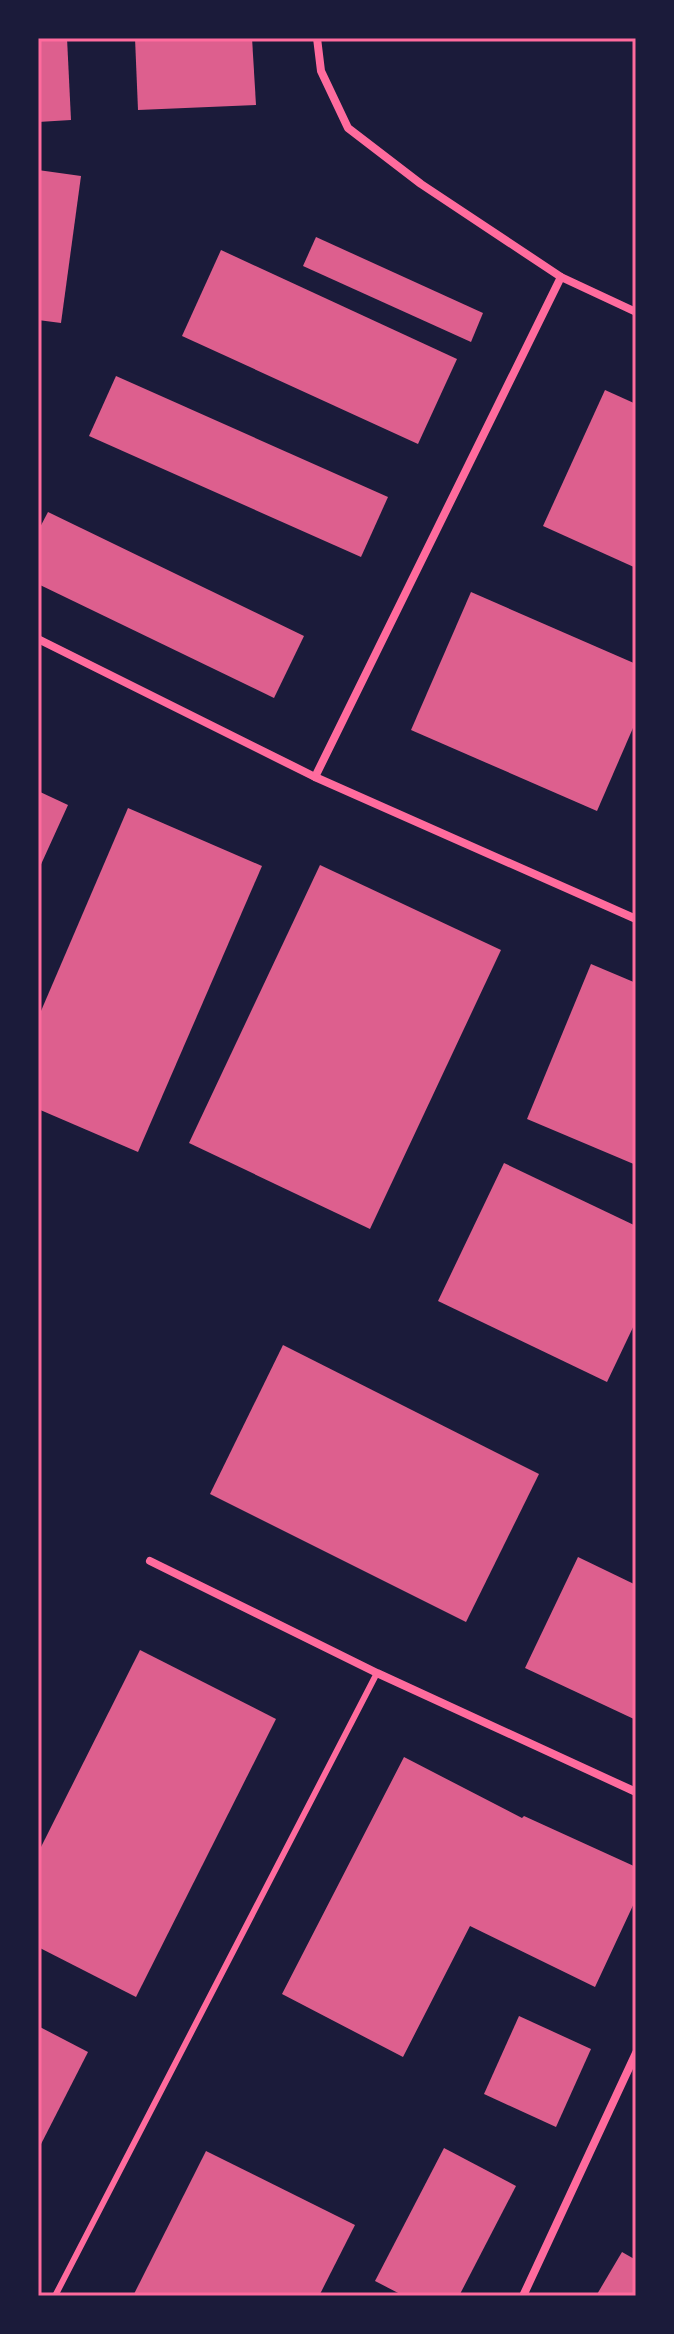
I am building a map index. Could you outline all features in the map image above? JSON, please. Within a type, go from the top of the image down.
[{"type":"street","points":[[317,38],[321,71],[348,128],[421,184],[561,277],[636,312]]},
{"type":"street","points":[[315,777],[561,277]]},
{"type":"street","points":[[38,639],[315,777],[636,919]]},
{"type":"street","points":[[150,1561],[377,1673],[636,1792]]},
{"type":"street","points":[[523,2296],[636,2053]]},
{"type":"lane","points":[[55,2296],[377,1673]]},
{"type":"building","points":[[38,38],[67,38],[71,120],[38,122]]},
{"type":"building","points":[[135,38],[252,38],[256,105],[138,110]]},
{"type":"building","points":[[38,170],[81,176],[61,323],[38,320]]},
{"type":"building","points":[[316,237],[483,313],[471,342],[303,266]]},
{"type":"building","points":[[221,250],[457,359],[418,444],[182,336]]},
{"type":"building","points":[[116,376],[388,497],[361,557],[89,436]]},
{"type":"building","points":[[605,390],[636,404],[636,568],[543,526]]},
{"type":"building","points":[[48,512],[304,636],[274,698],[38,584],[38,531]]},
{"type":"building","points":[[471,592],[636,664],[636,721],[597,811],[411,730]]},
{"type":"building","points":[[38,791],[68,805],[38,871]]},
{"type":"building","points":[[128,808],[262,866],[138,1152],[38,1109],[38,1018]]},
{"type":"building","points":[[320,865],[501,950],[370,1229],[189,1143]]},
{"type":"building","points":[[591,964],[636,983],[636,1165],[527,1119]]},
{"type":"building","points":[[504,1163],[636,1226],[636,1321],[607,1382],[438,1301]]},
{"type":"building","points":[[283,1345],[539,1474],[466,1622],[210,1494]]},
{"type":"building","points":[[578,1557],[636,1585],[636,1720],[525,1668]]},
{"type":"building","points":[[140,1650],[276,1719],[136,1997],[38,1947],[38,1853]]},
{"type":"building","points":[[404,1757],[522,1818],[524,1816],[636,1867],[636,1899],[595,1987],[470,1926],[403,2057],[282,1994]]},
{"type":"building","points":[[519,2016],[591,2049],[556,2127],[484,2094]]},
{"type":"building","points":[[38,2026],[88,2052],[38,2150]]},
{"type":"building","points":[[444,2148],[516,2186],[459,2296],[404,2296],[375,2281]]},
{"type":"building","points":[[206,2151],[355,2225],[319,2296],[133,2296]]},
{"type":"building","points":[[622,2252],[636,2260],[636,2296],[596,2296]]}]
